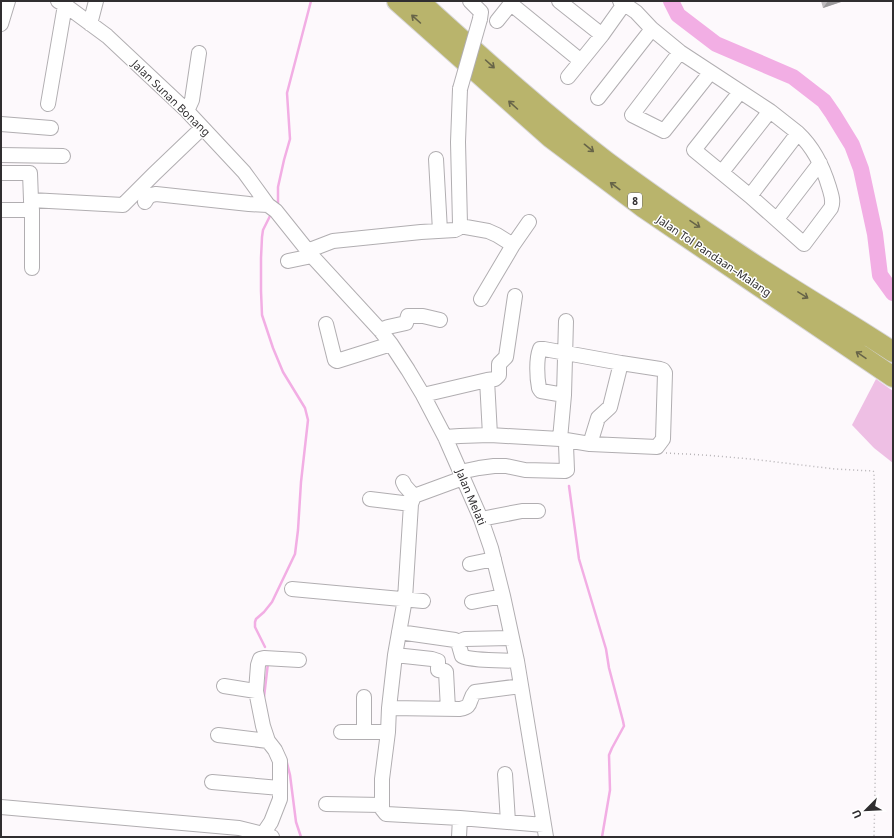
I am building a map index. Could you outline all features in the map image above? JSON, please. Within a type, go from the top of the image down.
[{"type":"highway","name":"Jalan Tol Pandaan–Malang","points":[[397,1],[545,133],[564,148],[644,208],[893,377]]},
{"type":"highway","name":"Jalan Tol Pandaan–Malang","points":[[419,1],[558,123],[606,161],[741,256],[893,352]]},
{"type":"street","points":[[1,24],[8,1]]},
{"type":"street","points":[[90,24],[96,1]]},
{"type":"street","points":[[460,226],[458,142],[460,89],[481,12],[470,1]]},
{"type":"street","points":[[559,1],[602,35]]},
{"type":"street","points":[[48,104],[61,3]]},
{"type":"street","name":"Jalan Sunan Bonang","points":[[61,3],[107,36],[187,111],[244,172],[272,208]]},
{"type":"street","points":[[497,21],[512,3],[581,61]]},
{"type":"street","points":[[568,77],[626,4],[652,29],[680,52],[770,111],[806,140],[825,173],[833,204],[804,244],[777,219],[694,150],[740,92]]},
{"type":"street","points":[[598,98],[652,29]]},
{"type":"street","points":[[680,52],[632,115],[664,131],[710,73]]},
{"type":"street","points":[[187,111],[192,100],[199,53]]},
{"type":"street","points":[[722,172],[770,111]]},
{"type":"street","points":[[1,124],[51,128]]},
{"type":"street","points":[[1,210],[32,205],[64,203],[123,205],[202,128]]},
{"type":"street","points":[[750,196],[798,133]]},
{"type":"street","points":[[1,155],[63,156]]},
{"type":"street","points":[[30,155],[32,268]]},
{"type":"street","points":[[436,159],[440,231]]},
{"type":"street","points":[[777,219],[820,163]]},
{"type":"street","points":[[1,172],[30,173]]},
{"type":"street","points":[[145,202],[151,195],[156,194],[249,204],[272,208]]},
{"type":"street","name":"Jalan Melati","points":[[272,208],[310,254],[384,328],[391,344],[408,370],[445,438],[462,475],[481,519],[494,559],[503,596],[517,661],[545,831]]},
{"type":"street","points":[[481,299],[513,245],[529,222]]},
{"type":"street","points":[[288,261],[310,254],[333,241],[455,230],[460,226]]},
{"type":"street","points":[[460,226],[488,231],[513,245]]},
{"type":"street","points":[[422,395],[495,379],[499,375],[499,364],[506,357],[515,296]]},
{"type":"street","points":[[384,328],[406,323],[408,316],[423,316],[440,320]]},
{"type":"street","points":[[370,499],[413,500],[479,468],[506,466],[525,470],[567,470],[564,396],[566,321]]},
{"type":"street","points":[[326,324],[337,361],[391,344]]},
{"type":"street","points":[[445,438],[490,435],[655,448],[663,439],[666,383],[665,371],[540,349],[538,362],[540,388],[542,391],[564,396]]},
{"type":"street","points":[[590,444],[598,418],[610,407],[621,363]]},
{"type":"street","points":[[487,380],[490,435]]},
{"type":"street","points":[[403,482],[413,500],[405,599],[395,655],[382,779],[382,805],[384,811],[386,814],[508,822],[545,831]]},
{"type":"street","points":[[481,519],[522,511],[538,511]]},
{"type":"street","points":[[470,564],[494,559]]},
{"type":"street","points":[[292,589],[423,601]]},
{"type":"street","points":[[472,602],[503,596]]},
{"type":"street","points":[[399,632],[455,640],[458,642],[465,639],[512,638]]},
{"type":"street","points":[[458,642],[462,656],[465,657],[474,659],[517,661]]},
{"type":"street","points":[[395,655],[438,661],[438,670],[446,672],[448,709]]},
{"type":"street","points":[[1,807],[239,828],[268,836],[271,822],[280,799],[280,761],[275,750],[268,741],[262,726],[256,691],[258,665],[260,659],[264,658],[299,660]]},
{"type":"street","points":[[224,686],[256,691]]},
{"type":"street","points":[[389,708],[467,708],[472,695],[475,692],[521,686]]},
{"type":"street","points":[[364,697],[364,732]]},
{"type":"street","points":[[341,732],[388,732]]},
{"type":"street","points":[[218,735],[268,741]]},
{"type":"street","points":[[505,774],[508,822]]},
{"type":"street","points":[[212,782],[280,788]]},
{"type":"street","points":[[326,804],[382,805]]},
{"type":"street","points":[[459,837],[460,818]]},
{"type":"path","points":[[660,444],[657,453],[704,454],[874,472],[876,653],[874,837]]},
{"type":"shaded area","points":[[876,379],[893,391],[893,463],[874,448],[852,425]]},
{"type":"waterway","points":[[277,205],[278,187],[290,139],[287,93],[311,1]]},
{"type":"waterway","points":[[671,1],[678,15],[716,44],[793,77],[824,101],[852,145],[861,169],[875,234],[880,275],[893,293]]},
{"type":"waterway","points":[[265,647],[255,627],[255,622],[272,602],[295,554],[308,420],[305,408],[283,372],[262,315],[262,237],[263,230],[271,214]]},
{"type":"waterway","points":[[569,486],[579,559],[606,649],[609,668],[624,726],[609,755],[610,790],[602,837]]},
{"type":"waterway","points":[[264,697],[268,663]]},
{"type":"waterway","points":[[286,759],[290,775],[296,822],[301,837]]}]
